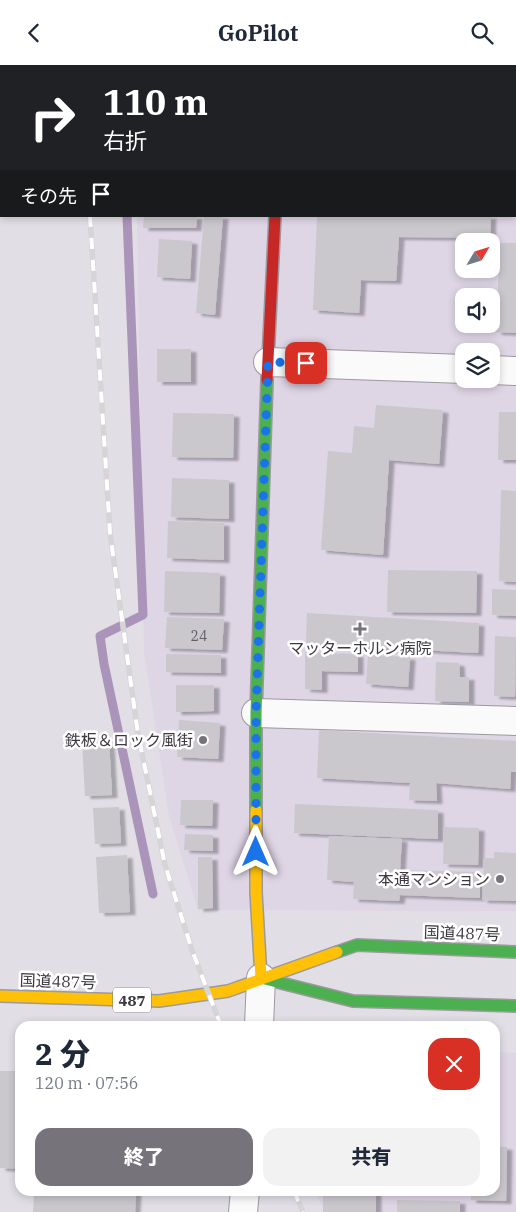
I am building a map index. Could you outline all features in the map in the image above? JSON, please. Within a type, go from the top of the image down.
[{"type":"main road","points":[[275,217],[256,713],[256,892],[261,978],[354,1001],[516,1006]]},
{"type":"main road","name":"国道487号","points":[[0,996],[159,1001],[228,991],[357,945],[516,952]]},
{"type":"street","points":[[268,362],[455,369]]},
{"type":"street","points":[[500,370],[516,371]]},
{"type":"street","points":[[256,713],[516,721]]},
{"type":"street","points":[[259,1021],[261,978]]},
{"type":"street","points":[[243,1212],[244,1196]]},
{"type":"shaded area","points":[[137,217],[516,217],[516,911],[198,910],[169,816],[144,652]]},
{"type":"shaded area","points":[[500,1052],[516,1053],[516,1212],[325,1212],[317,1196],[500,1196]]},
{"type":"building","points":[[144,217],[197,217],[196,228],[143,228]]},
{"type":"building","points":[[204,217],[223,217],[215,315],[196,313]]},
{"type":"building","points":[[317,217],[491,217],[490,233],[455,233],[455,238],[399,237],[396,281],[361,280],[359,313],[313,310]]},
{"type":"building","points":[[159,239],[192,241],[190,279],[157,277]]},
{"type":"building","points":[[500,243],[516,243],[516,333],[500,332],[500,288],[498,288],[498,278],[500,278]]},
{"type":"building","points":[[157,349],[191,349],[191,382],[157,382]]},
{"type":"building","points":[[376,405],[443,410],[439,464],[389,460],[383,555],[321,550],[328,451],[352,453],[354,426],[374,428]]},
{"type":"building","points":[[499,412],[516,412],[516,460],[498,460]]},
{"type":"building","points":[[173,413],[234,414],[233,458],[172,457]]},
{"type":"building","points":[[172,478],[229,480],[229,519],[171,517]]},
{"type":"building","points":[[501,490],[516,491],[516,582],[499,581]]},
{"type":"building","points":[[168,521],[224,523],[224,560],[167,558]]},
{"type":"building","points":[[388,570],[477,571],[476,613],[387,612]]},
{"type":"building","points":[[165,571],[220,573],[219,613],[164,612]]},
{"type":"building","points":[[492,589],[516,590],[516,616],[492,615]]},
{"type":"building","points":[[307,613],[479,623],[478,653],[306,644]]},
{"type":"building","points":[[167,617],[224,619],[222,650],[165,648]]},
{"type":"building","points":[[495,636],[516,637],[515,697],[494,696]]},
{"type":"building","points":[[305,652],[358,654],[358,672],[322,671],[322,690],[305,689]]},
{"type":"building","points":[[166,654],[221,655],[221,673],[166,672]]},
{"type":"building","points":[[368,655],[410,657],[408,687],[366,684]]},
{"type":"building","points":[[436,662],[459,663],[460,677],[469,677],[469,702],[435,701]]},
{"type":"building","points":[[176,685],[214,685],[214,711],[176,712]]},
{"type":"building","points":[[179,720],[220,723],[218,759],[177,757]]},
{"type":"building","points":[[319,730],[516,741],[516,772],[511,772],[510,789],[436,783],[437,801],[409,800],[410,783],[317,778]]},
{"type":"building","points":[[109,740],[112,795],[85,796],[82,742]]},
{"type":"building","points":[[181,800],[213,800],[212,826],[180,825]]},
{"type":"building","points":[[295,804],[438,810],[438,839],[294,833]]},
{"type":"building","points":[[119,807],[121,843],[95,844],[93,808]]},
{"type":"building","points":[[444,827],[479,828],[478,865],[443,864]]},
{"type":"building","points":[[185,834],[213,835],[213,851],[184,850]]},
{"type":"building","points":[[329,836],[402,839],[400,870],[480,872],[480,898],[400,895],[399,901],[353,899],[354,882],[327,880]]},
{"type":"building","name":"本通マンション","points":[[494,852],[516,853],[516,901],[482,900],[484,858],[494,858]]},
{"type":"building","points":[[127,855],[130,912],[99,913],[96,857]]},
{"type":"building","points":[[198,857],[212,857],[213,908],[198,909]]},
{"type":"building","points":[[0,1071],[15,1071],[15,1169],[0,1168]]},
{"type":"building","points":[[500,1146],[507,1147],[506,1201],[471,1200],[471,1196],[500,1196]]},
{"type":"building","points":[[34,1196],[136,1196],[135,1212],[33,1212]]},
{"type":"building","points":[[323,1196],[376,1196],[376,1212],[323,1212]]},
{"type":"building","points":[[397,1200],[460,1201],[460,1212],[397,1212]]},
{"type":"waterway","points":[[127,217],[143,615],[100,636],[104,664],[153,894]]},
{"type":"railway","points":[[90,217],[110,533],[138,734],[165,865],[192,950],[219,1021]]},
{"type":"railway","points":[[296,1196],[303,1212]]},
{"type":"traffic: fast","points":[[256,810],[256,713],[267,380]]},
{"type":"traffic: fast","points":[[337,952],[357,945],[516,952]]},
{"type":"traffic: fast","points":[[261,978],[353,1001],[516,1006]]},
{"type":"traffic: slow","points":[[256,810],[256,892],[261,978]]},
{"type":"traffic: slow","points":[[0,996],[159,1001],[228,991],[337,952]]},
{"type":"traffic: jam","points":[[267,380],[275,217]]},
{"type":"place","name":"マッターホルン病院","points":[[360,629]]},
{"type":"place","name":"鉄板＆ロック風街","points":[[203,740]]},
{"type":"place","name":"本通マンション","points":[[500,879]]},
{"type":"route","points":[[256,852],[256,713],[268,362],[306,363]]}]
